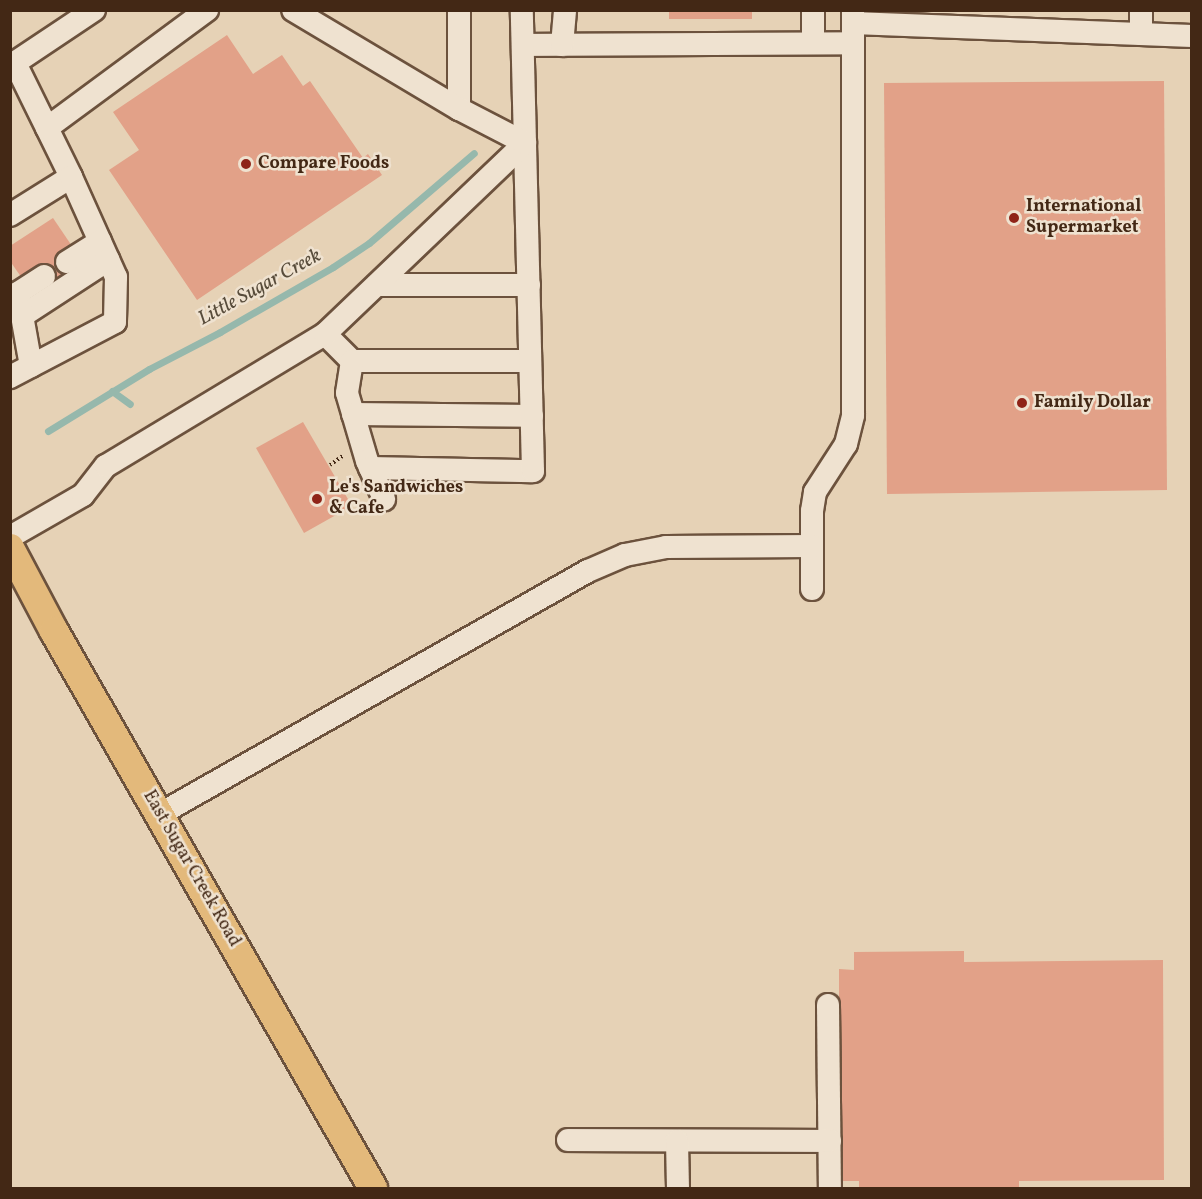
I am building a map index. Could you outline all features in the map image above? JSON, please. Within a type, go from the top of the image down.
[{"type":"main road","name":"East Sugar Creek Road","points":[[10,548],[54,631],[372,1188]]},
{"type":"lane","points":[[10,377],[115,322],[116,277],[71,177],[13,64],[94,10]]},
{"type":"lane","points":[[47,128],[207,10]]},
{"type":"lane","points":[[293,10],[459,109],[525,143]]},
{"type":"lane","points":[[459,10],[459,109]]},
{"type":"lane","points":[[370,468],[533,471],[522,10]]},
{"type":"lane","points":[[562,45],[565,10]]},
{"type":"lane","points":[[813,10],[813,43]]},
{"type":"lane","points":[[1141,10],[1141,34]]},
{"type":"lane","points":[[523,45],[813,43],[853,26],[1191,36]]},
{"type":"lane","points":[[812,589],[815,492],[846,444],[853,415],[853,26]]},
{"type":"lane","points":[[10,537],[83,495],[106,466],[325,334],[525,143]]},
{"type":"lane","points":[[10,215],[71,177]]},
{"type":"lane","points":[[67,262],[104,250]]},
{"type":"lane","points":[[22,316],[104,250]]},
{"type":"lane","points":[[32,366],[18,293],[44,276]]},
{"type":"lane","points":[[377,285],[529,285]]},
{"type":"lane","points":[[325,334],[352,361],[530,361]]},
{"type":"lane","points":[[352,361],[347,393],[370,468],[384,499]]},
{"type":"lane","points":[[353,414],[532,416]]},
{"type":"lane","points":[[160,814],[588,571],[625,555],[666,547],[812,546]]},
{"type":"lane","points":[[828,1005],[830,1188]]},
{"type":"lane","points":[[568,1140],[830,1141]]},
{"type":"lane","points":[[677,1141],[678,1188]]},
{"type":"building","points":[[669,10],[752,10],[752,19],[669,19]]},
{"type":"building","name":"Compare Foods","points":[[227,35],[253,74],[282,55],[303,86],[310,81],[363,158],[368,154],[382,175],[197,300],[109,170],[139,150],[113,112]]},
{"type":"building","points":[[1164,81],[1167,490],[887,494],[884,83]]},
{"type":"building","points":[[53,218],[76,252],[73,270],[50,285],[26,284],[10,261],[10,246]]},
{"type":"building","points":[[303,422],[352,506],[304,533],[256,448]]},
{"type":"building","points":[[964,951],[964,962],[1163,960],[1164,1180],[1019,1181],[1019,1188],[859,1188],[859,1181],[839,1181],[839,969],[854,970],[854,952]]},
{"type":"waterway","name":"Little Sugar Creek","points":[[48,431],[149,369],[220,332],[333,267],[369,243],[474,153]]},
{"type":"waterway","points":[[112,391],[130,404]]},
{"type":"place","name":"Compare Foods","points":[[246,164]]},
{"type":"place","name":"International Supermarket","points":[[1014,218]]},
{"type":"place","name":"Family Dollar","points":[[1022,403]]},
{"type":"place","name":"Le's Sandwiches & Cafe","points":[[317,499]]}]
